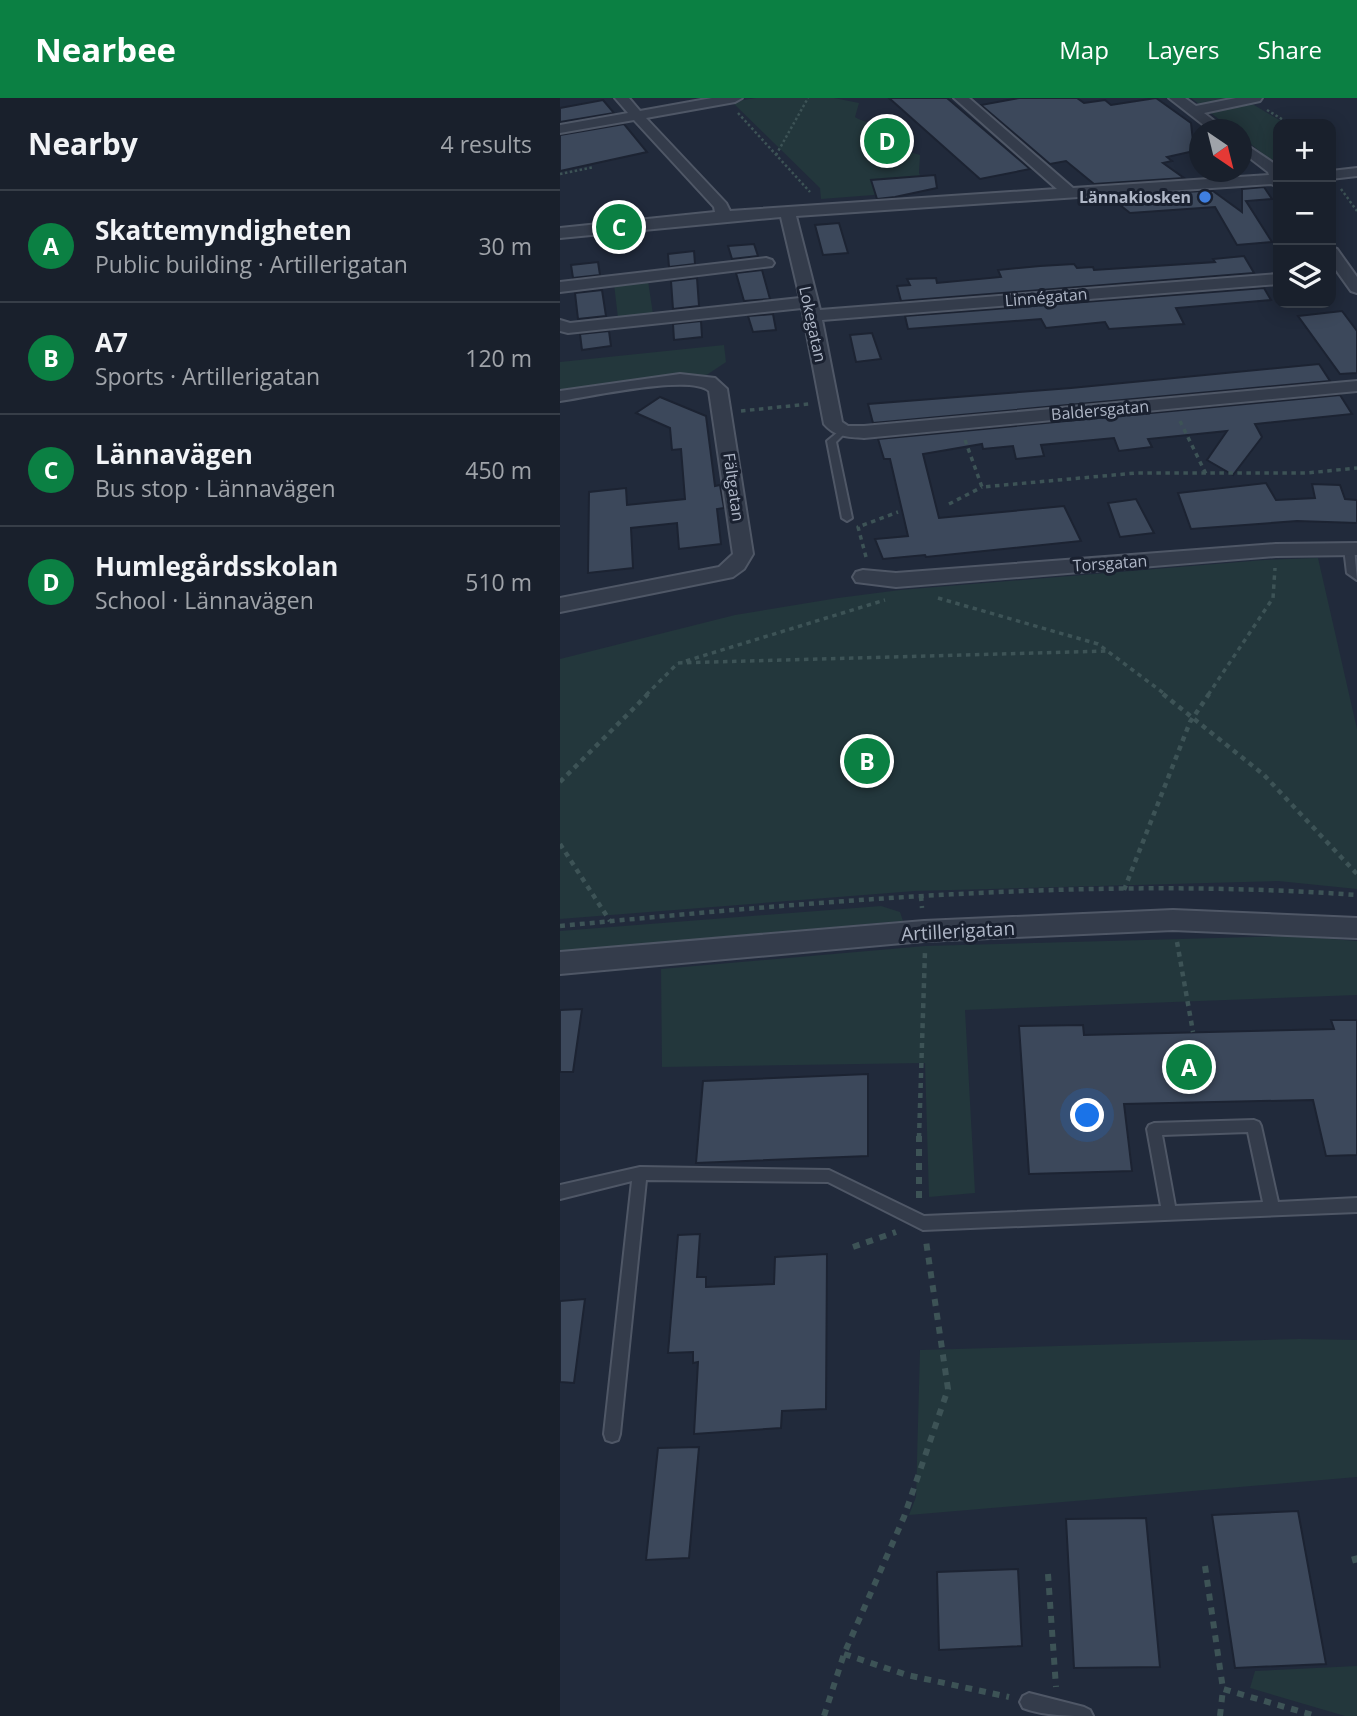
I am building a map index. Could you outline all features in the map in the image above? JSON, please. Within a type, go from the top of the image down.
[{"type":"street","points":[[622,98],[721,206],[724,216]]},
{"type":"street","points":[[961,98],[1070,194]]},
{"type":"street","points":[[1176,98],[1205,119]]},
{"type":"street","points":[[1194,111],[1255,98]]},
{"type":"street","points":[[560,129],[730,99]]},
{"type":"street","points":[[1252,154],[1273,169]]},
{"type":"street","points":[[1336,174],[1357,172]]},
{"type":"street","points":[[560,233],[724,216],[1273,181]]},
{"type":"street","name":"Lokegatan","points":[[787,212],[811,309],[832,424],[843,431]]},
{"type":"street","points":[[560,287],[766,263]]},
{"type":"street","points":[[712,269],[719,311]]},
{"type":"street","points":[[1345,274],[1357,288]]},
{"type":"street","name":"Linnégatan","points":[[811,309],[1273,279]]},
{"type":"street","points":[[560,325],[568,328],[719,311],[811,309]]},
{"type":"street","name":"Fältgatan","points":[[560,396],[636,384],[695,380],[709,382],[718,389],[743,554],[737,564],[726,572],[560,605]]},
{"type":"street","name":"Baldersgatan","points":[[843,431],[864,432],[959,424],[1357,386]]},
{"type":"street","name":"Torsgatan","points":[[869,577],[896,580],[1276,550],[1353,549]]},
{"type":"street","name":"Artillerigatan","points":[[560,963],[924,931],[1173,920],[1357,928]]},
{"type":"lane","points":[[843,431],[831,441],[847,518]]},
{"type":"lane","points":[[1353,549],[1352,573],[1357,577]]},
{"type":"lane","points":[[1169,1213],[1154,1129],[1254,1126],[1272,1209]]},
{"type":"lane","points":[[612,1434],[640,1173]]},
{"type":"lane","points":[[560,1192],[640,1173],[829,1176],[923,1223],[1357,1205]]},
{"type":"lane","points":[[1029,1702],[1084,1716]]},
{"type":"path","points":[[776,155],[808,98]]},
{"type":"path","points":[[730,99],[776,155],[812,193]]},
{"type":"path","points":[[560,174],[594,167]]},
{"type":"path","points":[[723,413],[829,402]]},
{"type":"path","points":[[1172,403],[1206,474]]},
{"type":"path","points":[[959,424],[982,487]]},
{"type":"path","points":[[949,504],[982,487],[1136,473],[1307,472],[1357,468]]},
{"type":"path","points":[[869,577],[858,527],[898,512]]},
{"type":"path","points":[[1124,890],[1193,716],[1273,598],[1276,550]]},
{"type":"path","points":[[927,595],[1098,644],[1193,716],[1264,775],[1357,874]]},
{"type":"path","points":[[560,782],[678,663],[889,599]]},
{"type":"path","points":[[678,663],[1107,651]]},
{"type":"path","points":[[560,844],[610,921]]},
{"type":"path","points":[[560,926],[921,896],[1280,888],[1357,895]]},
{"type":"path","points":[[824,1716],[844,1654],[904,1517],[947,1389],[918,1195],[920,1063],[926,968],[921,896]]},
{"type":"path","points":[[1173,920],[1193,1032]]},
{"type":"path","points":[[853,1247],[923,1223]]},
{"type":"path","points":[[1354,1556],[1357,1567]]},
{"type":"path","points":[[1205,1566],[1223,1689],[1220,1716]]},
{"type":"path","points":[[1048,1574],[1057,1708]]},
{"type":"path","points":[[844,1654],[906,1675],[1029,1702]]},
{"type":"path","points":[[1223,1689],[1316,1716]]},
{"type":"green space","points":[[756,98],[834,98],[859,103],[855,117],[893,128],[898,131],[896,134],[899,138],[894,147],[920,155],[919,173],[923,182],[900,193],[821,199],[820,188],[732,102]]},
{"type":"green space","points":[[1191,98],[1227,98],[1239,105],[1249,102],[1278,119],[1273,119],[1273,160],[1252,145],[1252,119],[1219,119]]},
{"type":"green space","points":[[648,281],[653,314],[618,318],[614,284]]},
{"type":"green space","points":[[724,345],[726,362],[705,376],[634,379],[560,392],[560,362]]},
{"type":"green space","points":[[1318,558],[1357,729],[1357,889],[1278,881],[915,891],[560,919],[560,659],[735,615],[838,598],[900,590],[1264,560]]},
{"type":"green space","points":[[881,906],[900,912],[903,921],[560,951],[560,931]]},
{"type":"green space","points":[[1292,936],[1357,941],[1357,995],[965,1010],[975,1193],[929,1197],[925,1063],[662,1067],[661,969],[925,946]]},
{"type":"green space","points":[[1299,1339],[1357,1340],[1357,1477],[909,1515],[916,1497],[920,1350]]},
{"type":"green space","points":[[1357,1666],[1357,1716],[1345,1716],[1250,1688],[1255,1671]]},
{"type":"building","points":[[889,98],[947,98],[1030,169],[980,179]]},
{"type":"building","points":[[1019,98],[1077,98],[1084,103],[1105,100],[1111,105],[1156,98],[1189,122],[1189,152],[1167,157],[1172,161],[1163,163],[1184,178],[1094,184],[1066,161],[1050,164],[981,105]]},
{"type":"building","points":[[603,100],[614,113],[560,122],[560,108]]},
{"type":"building","points":[[624,124],[647,152],[560,171],[560,135]]},
{"type":"building","points":[[935,175],[937,188],[877,199],[871,180]]},
{"type":"building","points":[[1264,187],[1272,199],[1246,201],[1272,242],[1237,245],[1215,207],[1130,213],[1110,197],[1201,191],[1209,197],[1205,191],[1213,191],[1242,212],[1242,189]]},
{"type":"building","points":[[839,223],[848,253],[823,255],[815,225]]},
{"type":"building","points":[[754,244],[758,256],[732,259],[728,246]]},
{"type":"building","points":[[694,251],[695,264],[669,267],[668,254]]},
{"type":"building","points":[[1244,256],[1254,273],[901,301],[897,286],[910,285],[907,279],[936,278],[937,283],[1001,277],[998,270],[1040,266],[1074,264],[1077,268],[1093,267],[1094,270],[1215,262],[1213,259]]},
{"type":"building","points":[[598,262],[600,275],[573,278],[571,265]]},
{"type":"building","points":[[762,270],[770,299],[744,301],[736,273]]},
{"type":"building","points":[[697,278],[699,306],[673,309],[671,281]]},
{"type":"building","points":[[1264,288],[1271,300],[1176,308],[1184,324],[1109,329],[1105,322],[1046,328],[1041,319],[908,329],[905,316]]},
{"type":"building","points":[[602,290],[606,316],[578,319],[575,293]]},
{"type":"building","points":[[1342,311],[1357,331],[1357,373],[1340,374],[1298,316]]},
{"type":"building","points":[[773,314],[776,330],[753,332],[748,316]]},
{"type":"building","points":[[701,321],[702,337],[674,340],[673,324]]},
{"type":"building","points":[[609,331],[611,346],[582,350],[580,334]]},
{"type":"building","points":[[872,333],[881,359],[856,362],[850,335]]},
{"type":"building","points":[[1319,364],[1330,381],[873,423],[868,404],[1071,388]]},
{"type":"building","points":[[1340,395],[1352,414],[1255,424],[1262,437],[1233,475],[1207,460],[1227,431],[1148,439],[1152,447],[1119,451],[1114,438],[1041,445],[1044,456],[1016,459],[1013,446],[983,449],[982,444],[923,454],[939,518],[1064,506],[1081,541],[883,559],[875,539],[908,536],[890,459],[884,459],[878,439]]},
{"type":"building","points":[[660,397],[706,416],[715,486],[720,485],[724,508],[717,509],[721,544],[679,549],[677,523],[631,528],[633,568],[588,573],[589,492],[626,488],[627,505],[685,499],[681,449],[672,450],[670,428],[636,413]]},
{"type":"building","points":[[1266,483],[1276,500],[1315,498],[1312,484],[1340,485],[1345,499],[1357,500],[1357,523],[1297,521],[1191,529],[1178,493]]},
{"type":"building","points":[[1136,499],[1154,533],[1120,537],[1108,503]]},
{"type":"building","points":[[582,1009],[573,1072],[560,1072],[560,1010]]},
{"type":"building","points":[[1331,1020],[1357,1020],[1357,1155],[1326,1156],[1313,1100],[1124,1104],[1132,1171],[1029,1174],[1019,1026],[1083,1025],[1084,1035],[1334,1029]]},
{"type":"building","points":[[868,1074],[868,1156],[696,1163],[703,1081]]},
{"type":"building","points":[[700,1234],[697,1277],[706,1277],[706,1287],[774,1284],[775,1257],[827,1254],[826,1409],[782,1411],[781,1428],[694,1434],[698,1362],[693,1363],[693,1352],[668,1353],[678,1235]]},
{"type":"building","points":[[585,1299],[574,1383],[560,1382],[560,1301]]},
{"type":"building","points":[[699,1447],[689,1558],[646,1560],[658,1448]]},
{"type":"building","points":[[1298,1511],[1326,1664],[1235,1668],[1212,1515]]},
{"type":"building","points":[[1146,1518],[1160,1667],[1074,1668],[1066,1519]]},
{"type":"building","points":[[1018,1569],[1022,1646],[939,1650],[937,1572]]},
{"type":"place","name":"Humlegårdsskolan","points":[[887,141]]},
{"type":"place","name":"Lännakiosken","points":[[1205,197]]},
{"type":"place","name":"Lännavägen","points":[[619,227]]},
{"type":"place","name":"A7","points":[[867,761]]},
{"type":"place","name":"Skattemyndigheten","points":[[1189,1067]]}]
